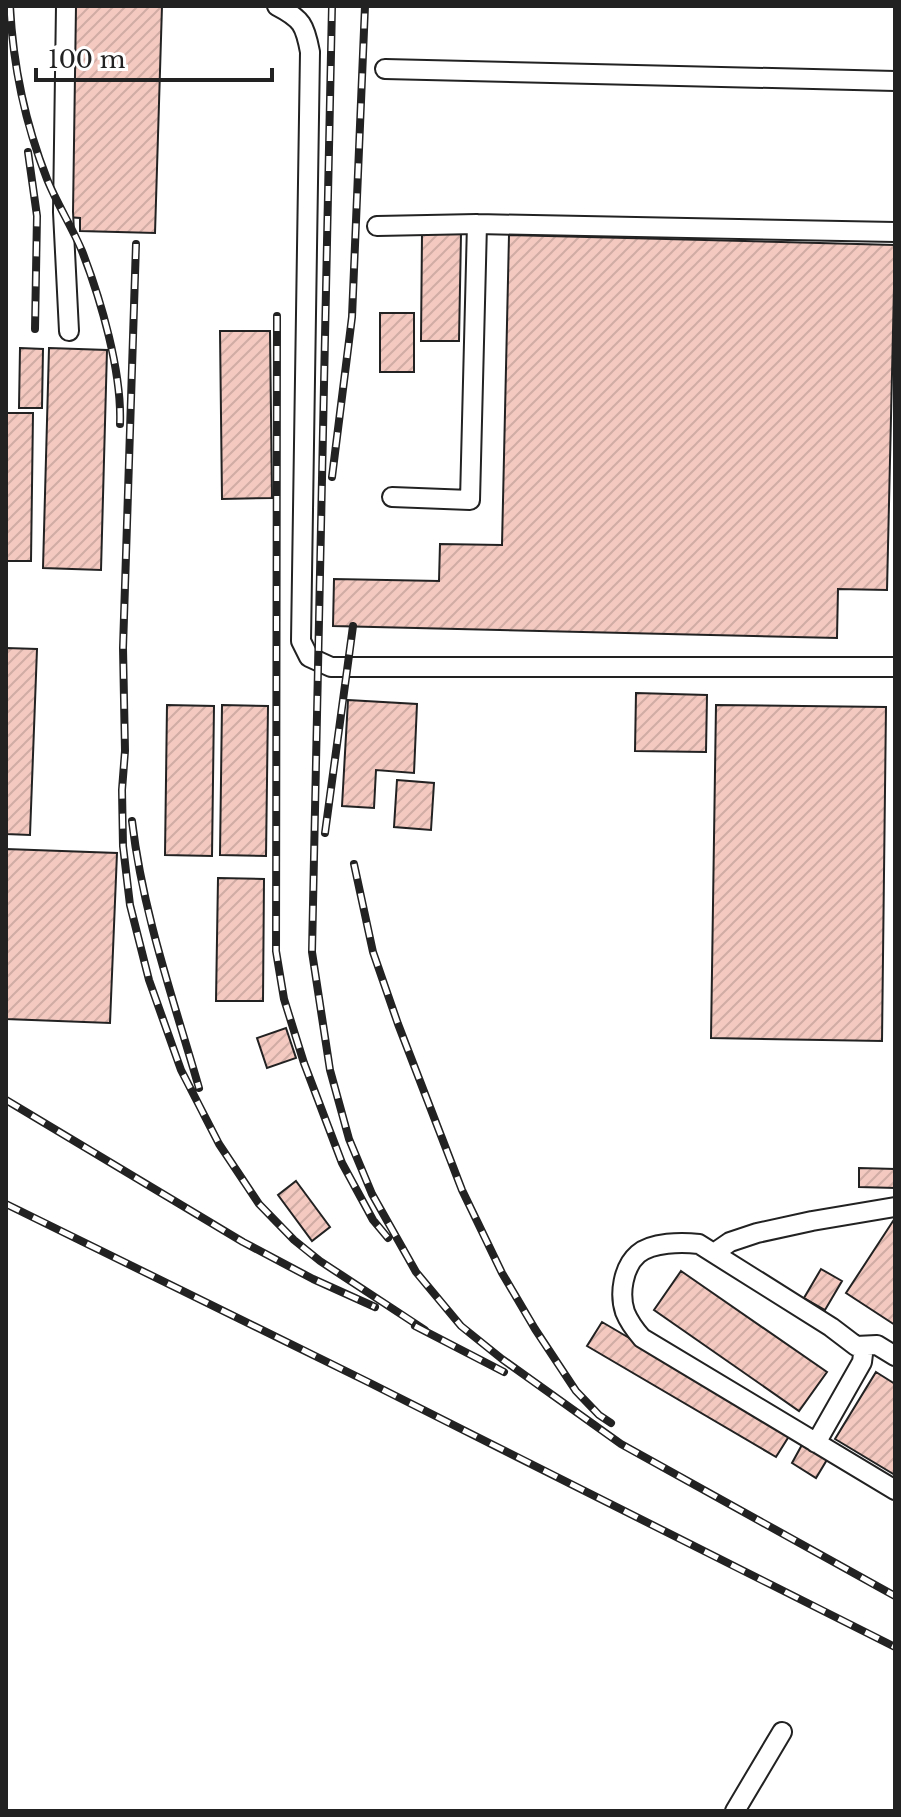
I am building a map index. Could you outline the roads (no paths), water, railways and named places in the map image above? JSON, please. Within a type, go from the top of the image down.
[{"type":"street","points":[[66,6],[63,212],[69,331]]},
{"type":"street","points":[[277,6],[306,28],[310,52],[301,641],[309,657],[331,667],[895,667]]},
{"type":"street","points":[[385,69],[895,81]]},
{"type":"street","points":[[392,497],[470,500],[477,224]]},
{"type":"street","points":[[377,226],[477,224],[895,232]]},
{"type":"street","points":[[714,1253],[730,1242],[757,1233],[895,1207]]},
{"type":"street","points":[[895,1356],[877,1345],[856,1346],[699,1244],[662,1244],[638,1253],[625,1273],[624,1310],[642,1338],[895,1490]]},
{"type":"street","points":[[816,1443],[862,1362],[864,1346]]},
{"type":"street","points":[[735,1811],[782,1732]]},
{"type":"railway","points":[[10,6],[17,72],[26,115],[47,179],[82,251],[96,291],[114,359],[120,424]]},
{"type":"railway","points":[[332,6],[312,952],[330,1070],[349,1139],[372,1194],[416,1272],[461,1326],[621,1444],[895,1596]]},
{"type":"railway","points":[[332,477],[352,317],[365,6]]},
{"type":"railway","points":[[28,152],[37,216],[35,329]]},
{"type":"railway","points":[[136,244],[123,648],[125,751],[122,790],[123,846],[130,905],[149,980],[181,1070],[219,1144],[259,1204],[294,1240],[320,1261],[425,1330]]},
{"type":"railway","points":[[277,316],[276,951],[284,999],[304,1063],[342,1163],[373,1220],[388,1238]]},
{"type":"railway","points":[[325,833],[353,626]]},
{"type":"railway","points":[[132,821],[151,923],[199,1088]]},
{"type":"railway","points":[[354,864],[373,952],[462,1190],[502,1273],[535,1329],[576,1391],[611,1423]]},
{"type":"railway","points":[[6,1100],[243,1242],[375,1307]]},
{"type":"railway","points":[[6,1204],[895,1647]]},
{"type":"railway","points":[[415,1326],[504,1372]]}]
